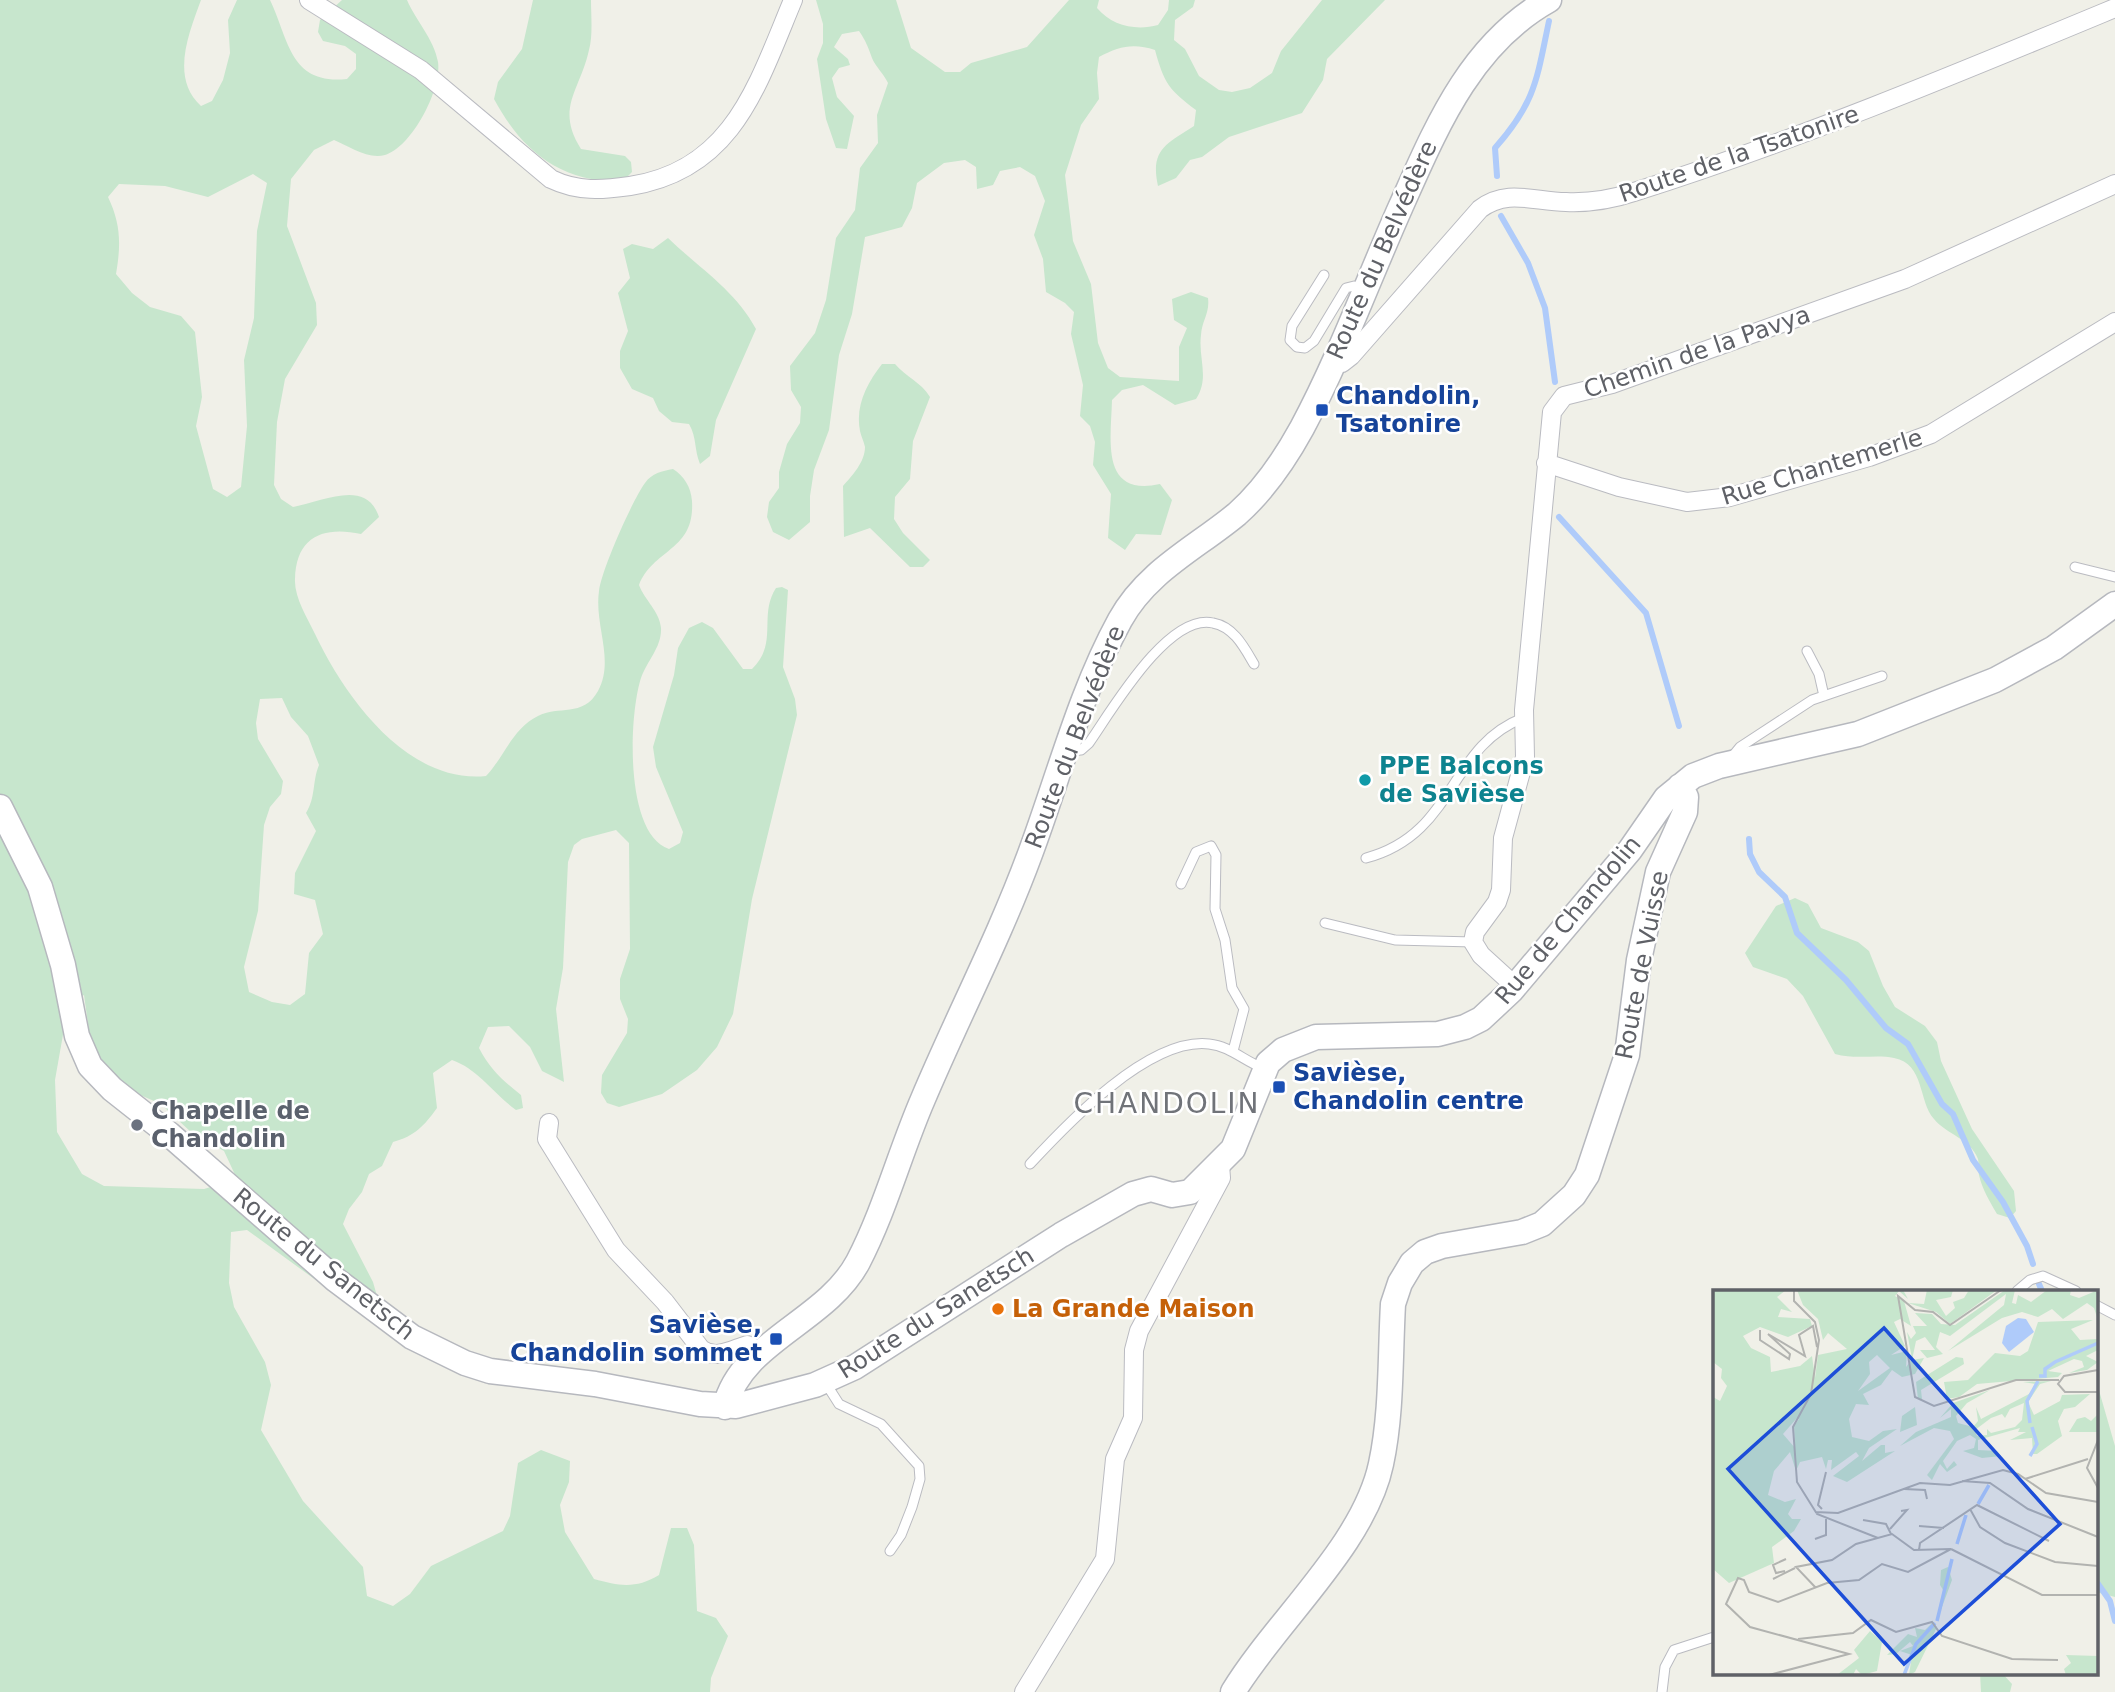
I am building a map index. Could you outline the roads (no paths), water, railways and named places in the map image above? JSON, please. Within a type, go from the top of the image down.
[{"type":"street","points":[[309,0],[421,69],[551,179],[571,188],[598,190],[667,178],[708,153],[742,111],[793,0]]},
{"type":"street","name":"Route du Belvédère","points":[[725,1407],[730,1389],[741,1370],[825,1303],[842,1285],[860,1256],[923,1098],[1005,919],[1065,750],[1127,609],[1165,567],[1235,515],[1260,490],[1301,430],[1427,148],[1460,87],[1499,37],[1526,14],[1549,0]]},
{"type":"street","name":"Route de la Tsatonire","points":[[1333,360],[1342,363],[1351,356],[1480,209],[1492,200],[1504,196],[1566,202],[1625,195],[1858,115],[2115,8]]},
{"type":"street","name":"Chemin de la Pavya","points":[[1473,942],[1475,932],[1497,902],[1501,890],[1503,838],[1525,757],[1524,718],[1546,463],[1552,412],[1564,396],[1612,384],[1889,285],[2115,184]]},
{"type":"street","name":"Rue Chantemerle","points":[[1546,463],[1619,487],[1674,500],[1703,503],[1730,497],[1869,457],[1931,434],[2115,321]]},
{"type":"street","points":[[1680,786],[1701,771],[1849,737],[1995,680],[2054,648],[2115,604]]},
{"type":"street","name":"Rue de Chandolin","points":[[1220,1165],[1237,1143],[1266,1069],[1283,1050],[1316,1037],[1413,1036],[1458,1030],[1489,1013],[1515,986],[1680,786]]},
{"type":"street","name":"Route de Vuisse","points":[[1233,1692],[1278,1626],[1323,1573],[1365,1507],[1381,1466],[1393,1304],[1400,1283],[1412,1263],[1425,1251],[1496,1239],[1542,1224],[1574,1195],[1587,1175],[1627,1055],[1639,960],[1658,872],[1686,807],[1686,797],[1680,786]]},
{"type":"street","name":"Route du Sanetsch","points":[[0,807],[44,898],[63,965],[77,1036],[90,1066],[112,1089],[169,1134],[336,1280],[412,1337],[465,1363],[491,1371],[595,1384],[725,1407],[747,1404],[824,1381],[861,1363],[1101,1211],[1145,1189],[1184,1195],[1220,1165]]},
{"type":"street","points":[[1473,942],[1481,955],[1515,986]]},
{"type":"street","points":[[549,1123],[547,1139],[595,1220],[616,1250],[665,1302],[701,1349],[708,1354],[719,1355],[747,1345],[762,1352]]},
{"type":"street","points":[[1024,1692],[1105,1559],[1115,1459],[1133,1418],[1134,1350],[1139,1331],[1221,1178],[1220,1165]]},
{"type":"lane","points":[[1324,275],[1292,326],[1289,335],[1297,348],[1305,348],[1314,341],[1346,288],[1354,286],[1364,289]]},
{"type":"lane","points":[[2075,568],[2115,577]]},
{"type":"lane","points":[[1065,750],[1080,750],[1089,743],[1133,680],[1167,640],[1182,630],[1201,622],[1215,623],[1239,639],[1254,664]]},
{"type":"lane","points":[[1807,651],[1819,674],[1824,696]]},
{"type":"lane","points":[[1729,763],[1734,752],[1740,747],[1812,700],[1882,676]]},
{"type":"lane","points":[[1366,858],[1403,843],[1423,828],[1492,736],[1524,718]]},
{"type":"lane","points":[[1181,884],[1196,852],[1211,846],[1216,855],[1215,909],[1225,940],[1232,988],[1244,1009],[1233,1051]]},
{"type":"lane","points":[[1325,923],[1395,940],[1473,942]]},
{"type":"lane","points":[[1030,1164],[1083,1107],[1131,1073],[1188,1046],[1208,1043],[1233,1051],[1266,1069]]},
{"type":"lane","points":[[2018,1290],[2030,1280],[2043,1276],[2074,1290]]},
{"type":"lane","points":[[2098,1306],[2115,1315]]},
{"type":"lane","points":[[824,1381],[839,1404],[881,1424],[919,1466],[920,1479],[912,1507],[901,1535],[890,1552]]},
{"type":"lane","points":[[1662,1692],[1665,1667],[1674,1650],[1713,1637]]},
{"type":"waterway","points":[[1497,176],[1495,148],[1519,117],[1533,89],[1549,21]]},
{"type":"waterway","points":[[1501,216],[1528,263],[1545,308],[1555,382]]},
{"type":"waterway","points":[[1559,517],[1646,613],[1679,726]]},
{"type":"waterway","points":[[1749,839],[1750,854],[1759,872],[1785,897],[1797,933],[1846,980],[1886,1028],[1908,1044],[1942,1104],[1953,1114],[1973,1160],[2003,1202],[2027,1246],[2033,1264]]},
{"type":"waterway","points":[[2039,1284],[2042,1290]]},
{"type":"waterway","points":[[2098,1584],[2110,1601],[2115,1621]]},
{"type":"place","name":"Chandolin, Tsatonire","points":[[1322,410]]},
{"type":"place","name":"PPE Balcons de Savièse","points":[[1365,780]]},
{"type":"place","name":"Savièse, Chandolin centre","points":[[1279,1087]]},
{"type":"place","name":"Chapelle de Chandolin","points":[[137,1125]]},
{"type":"place","name":"La Grande Maison","points":[[998,1309]]},
{"type":"place","name":"Savièse, Chandolin sommet","points":[[776,1339]]},
{"type":"district","name":"CHANDOLIN","points":[[1167,1103]]}]
